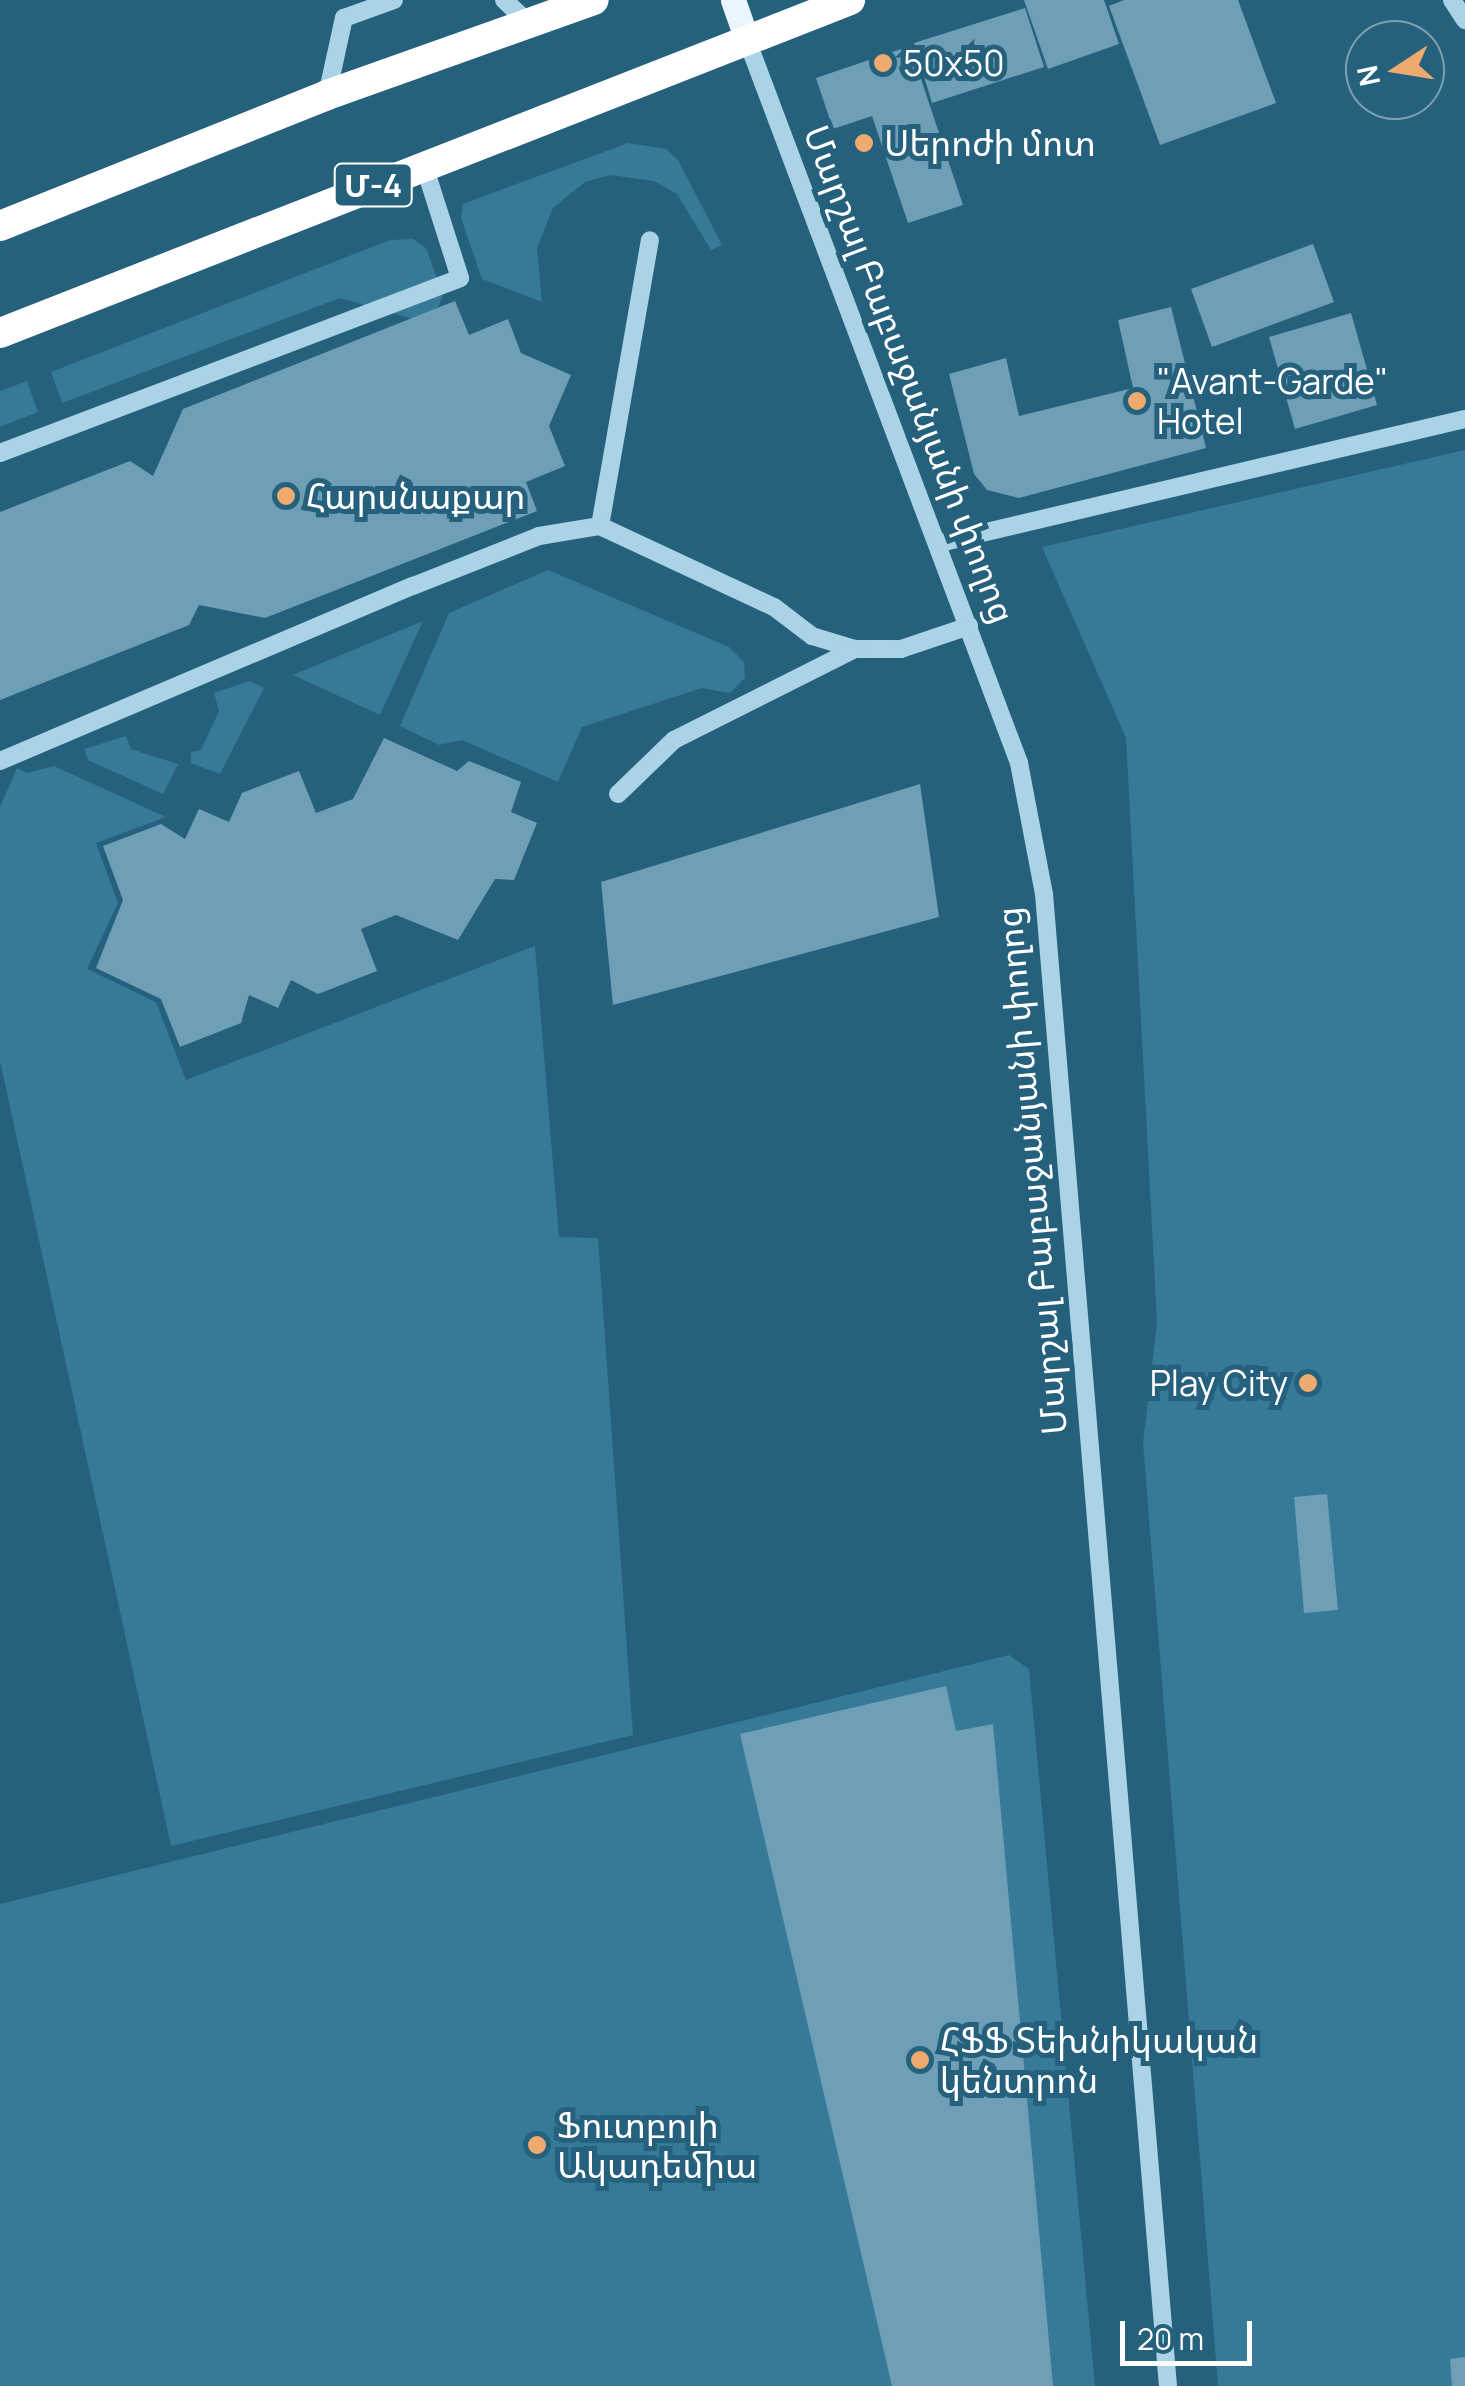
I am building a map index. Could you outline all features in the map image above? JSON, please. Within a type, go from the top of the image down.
[{"type":"highway","points":[[0,226],[328,95],[594,0]]},
{"type":"highway","name":"Մ-4","points":[[0,332],[850,0]]},
{"type":"main road","name":"Մարշալ Բաբաջանյանի փողոց","points":[[733,0],[747,40]]},
{"type":"street","points":[[328,95],[344,18],[394,0]]},
{"type":"street","points":[[504,0],[530,24]]},
{"type":"street","points":[[1452,0],[1465,20]]},
{"type":"street","name":"Մարշալ Բաբաջանյանի փողոց","points":[[747,40],[940,543],[1019,763],[1044,894],[1168,2386]]},
{"type":"street","points":[[0,454],[460,278],[424,165]]},
{"type":"street","points":[[600,526],[650,240]]},
{"type":"street","points":[[940,543],[1465,419]]},
{"type":"street","points":[[0,761],[540,536],[600,526],[774,607],[812,636],[855,649],[902,649],[969,626]]},
{"type":"street","points":[[618,794],[674,740],[855,649]]},
{"type":"shaded area","points":[[628,143],[666,149],[678,160],[722,245],[711,250],[677,194],[654,181],[610,175],[585,182],[553,208],[537,248],[542,302],[482,279],[461,218],[463,204]]},
{"type":"shaded area","points":[[413,239],[426,248],[443,295],[435,314],[420,321],[340,298],[62,403],[51,372],[390,240]]},
{"type":"shaded area","points":[[27,381],[38,412],[0,427],[0,391]]},
{"type":"shaded area","name":"Play City","points":[[1465,450],[1465,2386],[1218,2386],[1143,1443],[1157,1322],[1126,738],[1042,547]]},
{"type":"shaded area","points":[[548,570],[729,647],[744,662],[745,678],[730,693],[702,688],[582,727],[558,782],[462,740],[439,745],[400,726],[449,613]]},
{"type":"shaded area","points":[[423,621],[380,715],[293,675]]},
{"type":"shaded area","points":[[250,681],[264,688],[220,774],[191,763],[191,752],[201,750],[219,711],[214,693]]},
{"type":"shaded area","points":[[126,736],[131,749],[178,764],[163,794],[88,760],[84,749]]},
{"type":"shaded area","points":[[54,766],[166,817],[96,843],[118,903],[87,969],[156,1002],[186,1080],[535,946],[559,1237],[598,1238],[633,1735],[171,1846],[0,1061],[0,807],[17,768],[27,773]]},
{"type":"shaded area","name":"Ֆուտբոլի Ակադեմիա","points":[[1009,1655],[1029,1669],[1095,2386],[0,2386],[0,1904]]},
{"type":"building","points":[[1024,0],[1104,0],[1119,44],[1048,69]]},
{"type":"building","points":[[1124,0],[1238,0],[1276,103],[1160,145],[1109,6]]},
{"type":"building","points":[[1025,8],[1044,67],[932,103],[914,43]]},
{"type":"building","points":[[910,46],[963,205],[908,223],[872,116],[833,129],[816,78]]},
{"type":"building","points":[[1313,244],[1334,302],[1212,347],[1191,289]]},
{"type":"building","name":"Հարսնաքար","points":[[455,301],[469,335],[508,319],[521,353],[571,375],[549,426],[565,466],[526,482],[537,511],[265,618],[199,605],[189,625],[0,700],[0,512],[130,461],[153,476],[183,409]]},
{"type":"building","name":"\"Avant-Garde\" Hotel","points":[[1171,307],[1206,448],[1019,498],[987,490],[974,474],[949,374],[1006,358],[1019,416],[1133,388],[1118,320]]},
{"type":"building","points":[[1351,313],[1377,405],[1295,429],[1269,337]]},
{"type":"building","points":[[384,738],[457,771],[469,761],[521,782],[511,812],[537,823],[514,880],[495,879],[458,940],[396,915],[361,929],[377,971],[318,994],[291,980],[278,1008],[249,995],[241,1023],[180,1047],[161,999],[96,968],[123,900],[103,846],[161,824],[185,839],[199,809],[229,822],[242,793],[299,771],[316,813],[353,799]]},
{"type":"building","points":[[920,784],[939,917],[613,1005],[601,882]]},
{"type":"building","points":[[1327,1494],[1338,1610],[1304,1613],[1294,1497]]},
{"type":"building","name":"ՀՖՖ Տեխնիկական կենտրոն","points":[[946,1686],[956,1731],[993,1724],[1053,2386],[892,2386],[740,1734]]},
{"type":"building","points":[[1465,2357],[1465,2386],[1452,2386],[1450,2359]]},
{"type":"place","name":"50x50","points":[[883,63]]},
{"type":"place","name":"Սերոժի մոտ","points":[[864,143]]},
{"type":"place","name":"\"Avant-Garde\" Hotel","points":[[1137,401]]},
{"type":"place","name":"Հարսնաքար","points":[[286,496]]},
{"type":"place","name":"Play City","points":[[1308,1383]]},
{"type":"place","name":"ՀՖՖ Տեխնիկական կենտրոն","points":[[920,2060]]},
{"type":"place","name":"Ֆուտբոլի Ակադեմիա","points":[[537,2145]]}]
